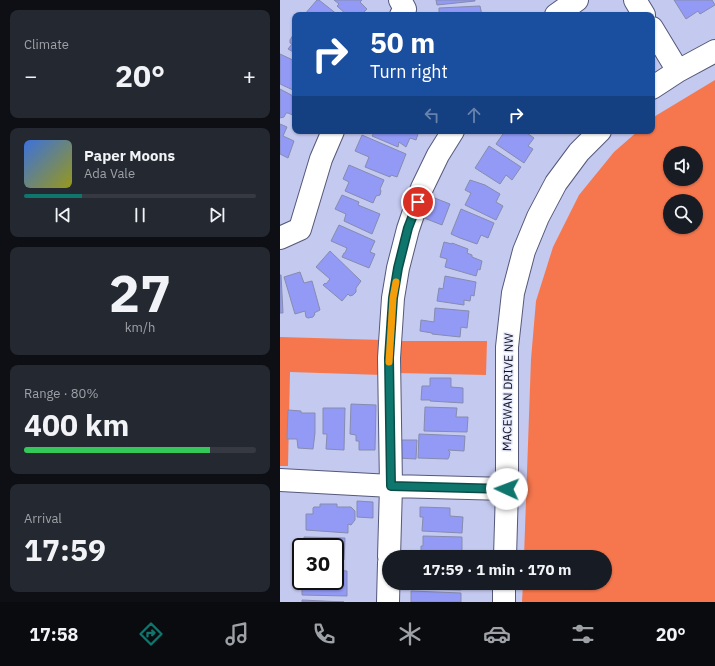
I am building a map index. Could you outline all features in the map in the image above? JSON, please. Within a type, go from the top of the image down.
[{"type":"street","points":[[400,0],[405,9],[403,12]]},
{"type":"street","points":[[560,12],[577,0]]},
{"type":"street","points":[[635,0],[642,12]]},
{"type":"street","points":[[655,33],[678,71]]},
{"type":"street","points":[[655,86],[715,50]]},
{"type":"street","points":[[280,238],[300,229],[321,159],[332,134]]},
{"type":"street","points":[[389,550],[391,486],[389,358],[394,290],[408,228],[422,188],[438,154],[451,134]]},
{"type":"street","name":"MACEWAN DRIVE NW","points":[[505,550],[507,489],[507,347],[513,293],[524,251],[538,216],[556,182],[579,152],[597,134]]},
{"type":"street","points":[[280,480],[391,486],[507,489]]},
{"type":"street","points":[[388,590],[388,602]]},
{"type":"street","points":[[504,590],[504,602]]},
{"type":"shaded area","points":[[715,80],[715,602],[522,602],[523,590],[612,590],[612,550],[524,550],[531,359],[536,301],[553,247],[579,195],[614,152],[635,134],[655,134],[655,116]]},
{"type":"shaded area","points":[[280,337],[383,340],[382,375],[290,372],[288,466],[280,466]]},
{"type":"shaded area","points":[[395,341],[487,341],[486,375],[397,373]]},
{"type":"building","points":[[317,0],[319,0],[334,12],[307,12]]},
{"type":"building","points":[[334,0],[362,0],[360,2],[367,9],[364,12],[344,12],[337,6],[339,4]]},
{"type":"building","points":[[436,0],[475,0],[475,1],[437,5]]},
{"type":"building","points":[[674,0],[712,0],[715,5],[700,14],[698,11],[686,19]]},
{"type":"building","points":[[480,6],[481,12],[439,12],[439,8]]},
{"type":"building","points":[[292,37],[292,44],[290,43]]},
{"type":"building","points":[[292,44],[292,51],[288,49]]},
{"type":"building","points":[[280,54],[292,60],[292,90],[280,84]]},
{"type":"building","points":[[280,89],[292,95],[292,115],[286,113],[284,117],[280,118]]},
{"type":"building","points":[[280,124],[287,127],[283,136],[294,141],[288,158],[280,154]]},
{"type":"building","points":[[373,134],[418,134],[416,140],[410,138],[406,147],[399,142],[398,147],[372,136]]},
{"type":"building","points":[[503,134],[528,134],[534,138],[528,146],[533,149],[524,163],[496,144]]},
{"type":"building","points":[[362,135],[406,154],[397,177],[391,175],[390,177],[365,167],[369,157],[355,151]]},
{"type":"building","points":[[489,146],[521,167],[512,180],[506,175],[500,184],[475,168]]},
{"type":"building","points":[[349,165],[384,180],[380,189],[380,195],[376,196],[373,203],[345,191],[349,182],[343,179]]},
{"type":"building","points":[[470,180],[485,185],[500,194],[496,202],[503,206],[496,220],[465,205],[471,193],[465,190]]},
{"type":"building","points":[[342,195],[359,202],[358,205],[380,214],[372,234],[344,221],[346,214],[335,209]]},
{"type":"building","points":[[432,197],[450,204],[442,225],[424,218]]},
{"type":"building","points":[[461,209],[494,223],[488,238],[481,235],[477,244],[451,234]]},
{"type":"building","points":[[339,225],[375,241],[370,252],[375,254],[369,268],[342,257],[347,248],[331,241]]},
{"type":"building","points":[[444,242],[452,243],[468,249],[467,253],[482,261],[480,270],[478,269],[476,276],[445,267],[447,259],[440,257]]},
{"type":"building","points":[[330,251],[361,281],[356,288],[356,292],[350,296],[348,294],[342,301],[323,285],[330,279],[316,267]]},
{"type":"building","points":[[300,272],[304,283],[312,281],[320,310],[314,313],[315,314],[313,317],[306,317],[305,311],[295,314],[284,277]]},
{"type":"building","points":[[281,275],[283,313],[280,313]]},
{"type":"building","points":[[445,276],[476,282],[474,296],[471,295],[470,301],[464,300],[464,305],[437,301],[439,288],[443,289]]},
{"type":"building","points":[[435,308],[469,311],[467,328],[461,327],[460,337],[420,331],[421,320],[434,322]]},
{"type":"building","points":[[430,378],[451,378],[451,387],[463,388],[463,403],[421,400],[422,386],[430,386]]},
{"type":"building","points":[[351,404],[376,405],[375,450],[359,450],[359,441],[356,441],[356,435],[350,434]]},
{"type":"building","points":[[425,407],[457,408],[456,417],[468,417],[467,432],[424,431]]},
{"type":"building","points":[[323,408],[345,408],[344,450],[326,449],[327,434],[323,434]]},
{"type":"building","points":[[288,410],[301,411],[301,413],[315,413],[313,449],[298,448],[297,439],[287,439]]},
{"type":"building","points":[[419,434],[465,436],[464,451],[448,450],[450,452],[448,459],[418,458]]},
{"type":"building","points":[[399,440],[417,440],[416,459],[398,458]]},
{"type":"building","points":[[357,501],[373,502],[373,518],[357,517]]},
{"type":"building","points":[[320,504],[337,504],[337,507],[351,507],[355,511],[355,520],[351,525],[348,524],[348,533],[306,530],[306,514],[313,514],[313,508],[320,507]]},
{"type":"building","points":[[420,507],[450,508],[450,516],[463,517],[462,533],[422,531],[423,517],[420,517]]},
{"type":"building","points":[[423,536],[462,537],[462,550],[421,550],[421,546],[423,546]]},
{"type":"building","points":[[304,537],[345,538],[344,560],[344,538]]},
{"type":"building","points":[[344,571],[347,571],[347,596],[302,595],[302,590],[344,590]]},
{"type":"building","points":[[411,591],[461,593],[461,602],[411,602]]},
{"type":"building","points":[[302,600],[344,602],[302,602]]},
{"type":"slow traffic","points":[[389,362],[393,298],[396,282]]},
{"type":"route","points":[[418,202],[408,228],[398,268],[393,298],[389,358],[391,486],[507,489]]}]
